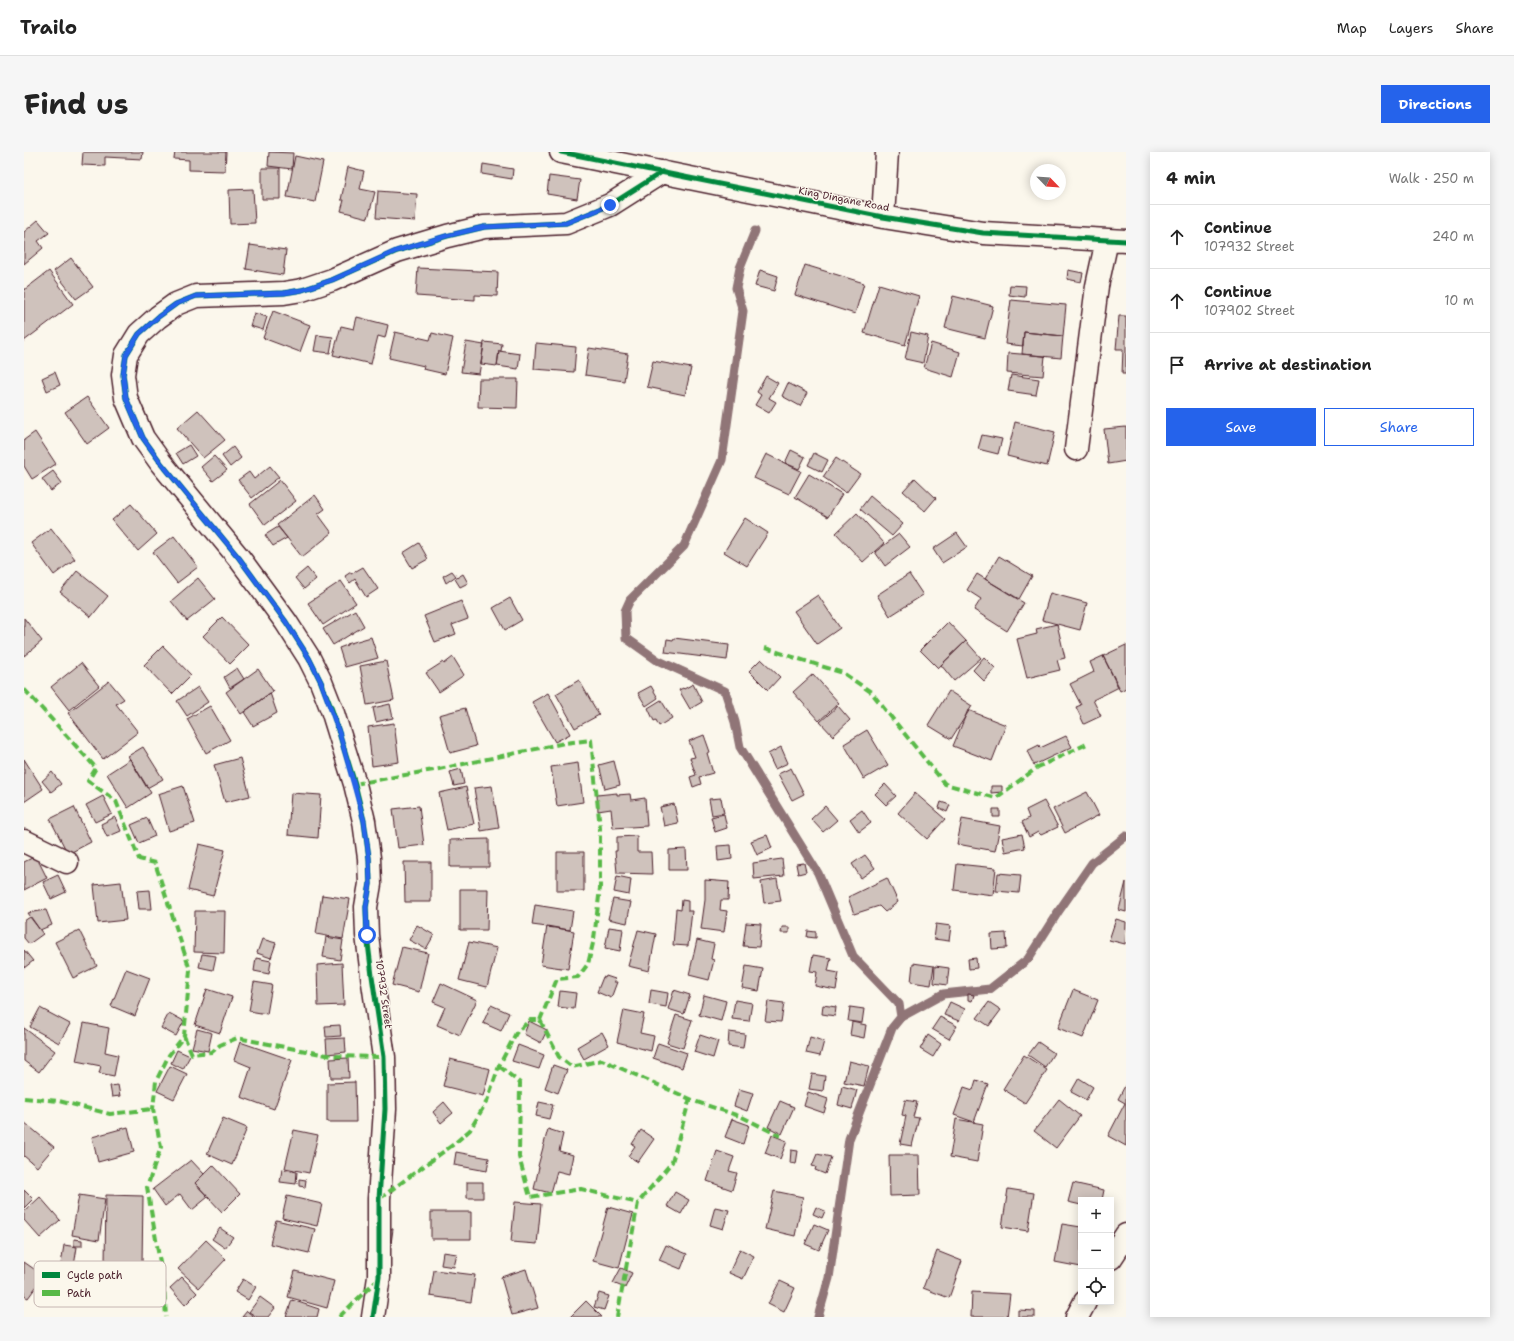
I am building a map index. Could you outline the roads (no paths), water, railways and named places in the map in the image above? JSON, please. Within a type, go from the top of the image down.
[{"type":"street","name":"King Dingane Road","points":[[561,152],[883,217],[983,233],[1117,241]]},
{"type":"street","points":[[883,217],[887,152]]},
{"type":"street","name":"107932 Street","points":[[373,1317],[380,1277],[379,1199],[385,1109],[384,1056],[367,935],[366,907],[370,884],[369,858],[364,821],[355,784],[332,710],[321,682],[309,658],[286,622],[239,558],[170,475],[143,438],[126,398],[123,375],[126,355],[139,334],[158,317],[176,304],[196,296],[284,293],[302,290],[332,280],[396,251],[446,236],[484,227],[566,223],[610,205],[662,172]]},
{"type":"street","points":[[1076,449],[1097,286],[1117,241]]},
{"type":"street","points":[[24,841],[67,862]]},
{"type":"street","points":[[1114,1253],[1126,1235]]},
{"type":"street","points":[[1077,1317],[1083,1305]]},
{"type":"waterway","points":[[755,231],[740,268],[736,288],[743,311],[722,460],[684,546],[630,600],[625,611],[626,638],[657,660],[725,691],[735,722],[740,747],[818,873],[853,956],[899,1004],[901,1017]]},
{"type":"waterway","points":[[818,1317],[829,1278],[849,1139],[892,1028],[901,1017],[943,994],[990,989],[1028,959],[1092,863],[1126,836]]}]
